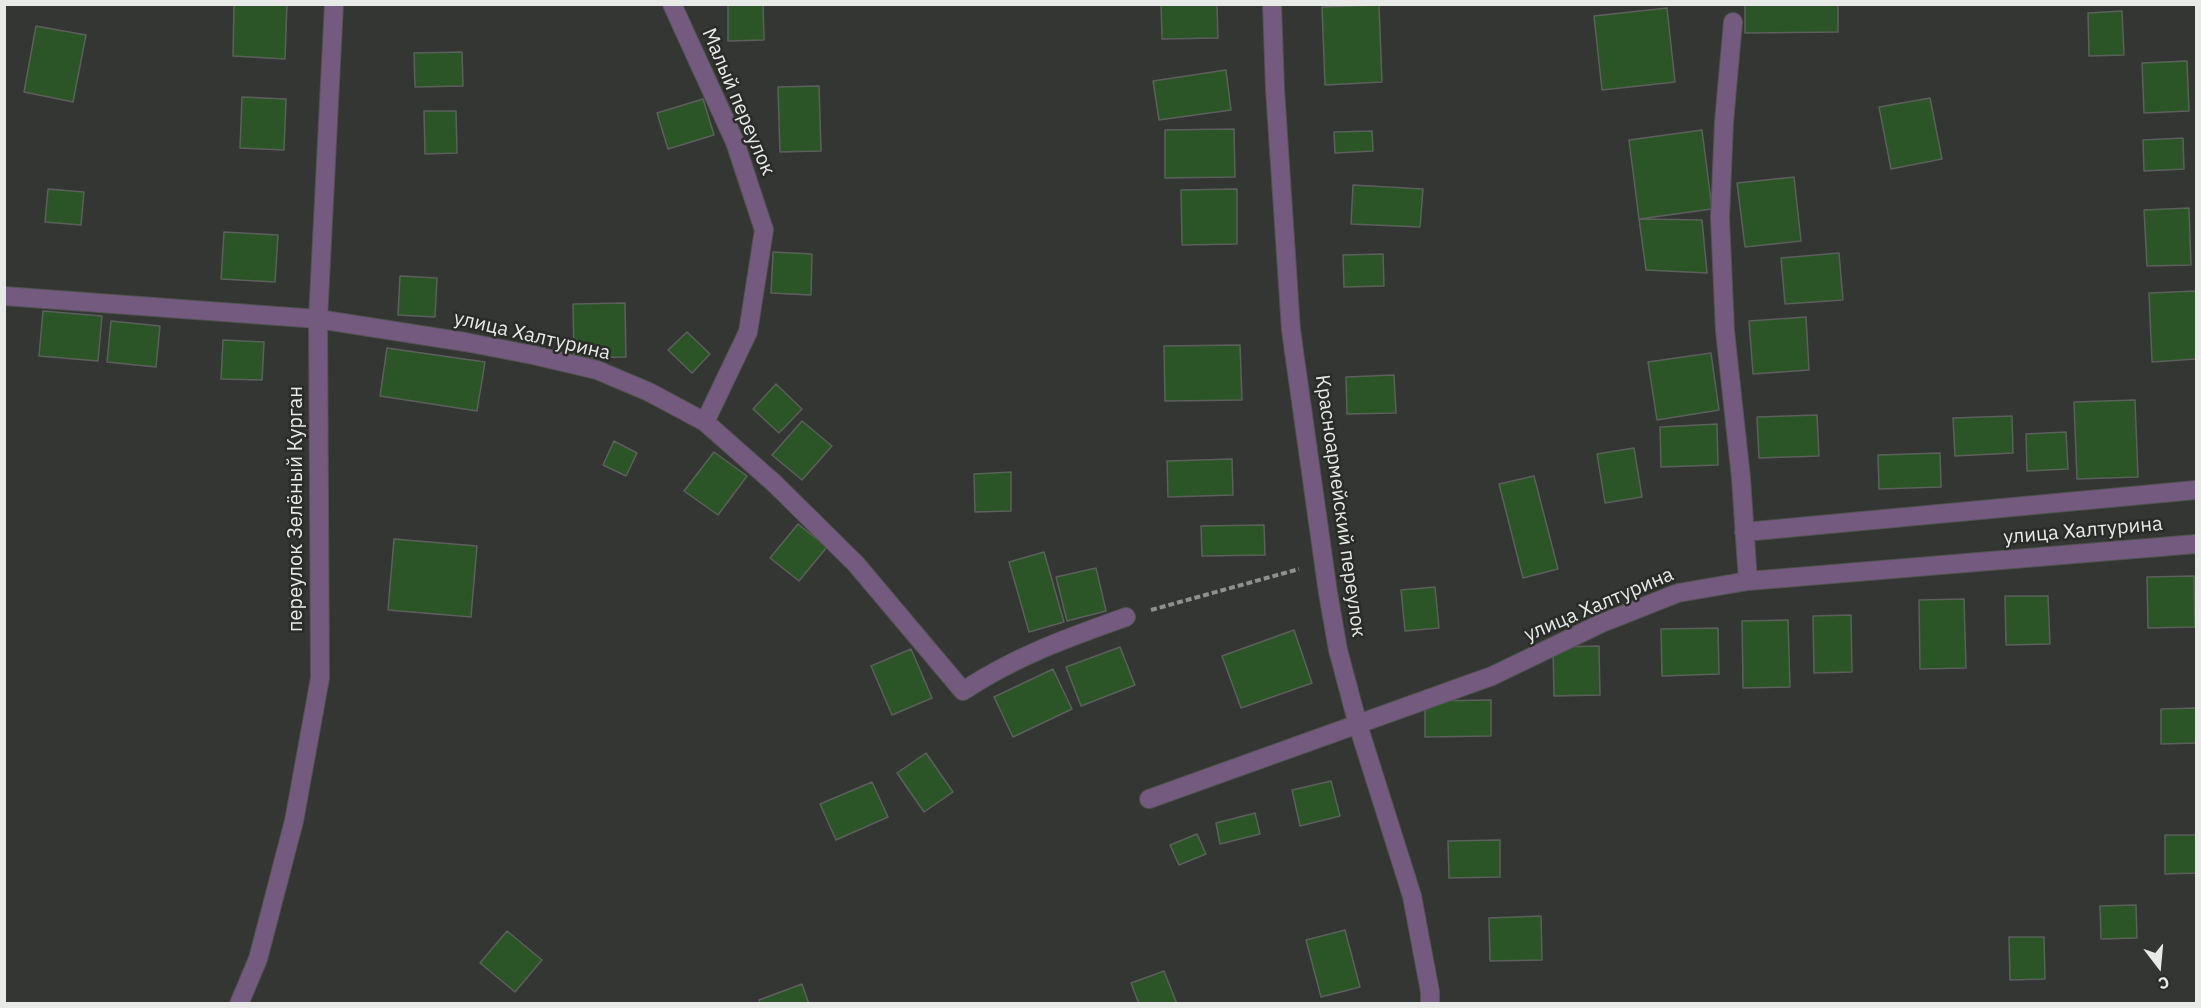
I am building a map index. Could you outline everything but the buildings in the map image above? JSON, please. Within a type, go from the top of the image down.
[{"type":"street","name":"переулок Зелёный Курган","points":[[239,1004],[258,959],[294,821],[320,678],[318,319],[334,4]]},
{"type":"street","name":"Малый переулок","points":[[672,4],[735,142],[764,230],[748,332],[705,422]]},
{"type":"street","name":"Красноармейский переулок","points":[[1272,4],[1291,330],[1323,562],[1338,650],[1358,725],[1412,896],[1430,992],[1430,1004]]},
{"type":"street","points":[[1733,22],[1724,122],[1720,218],[1725,331],[1741,478],[1748,581]]},
{"type":"street","name":"улица Халтурина","points":[[4,296],[318,319],[465,342],[597,370],[649,392],[705,422],[774,483],[856,564],[963,691],[994,670],[1051,644],[1126,617]]},
{"type":"street","points":[[1744,532],[2196,490]]},
{"type":"street","name":"улица Халтурина","points":[[1149,799],[1492,676],[1602,623],[1678,593],[1748,581],[2196,544]]},
{"type":"path","points":[[1126,617],[1323,562]]}]
